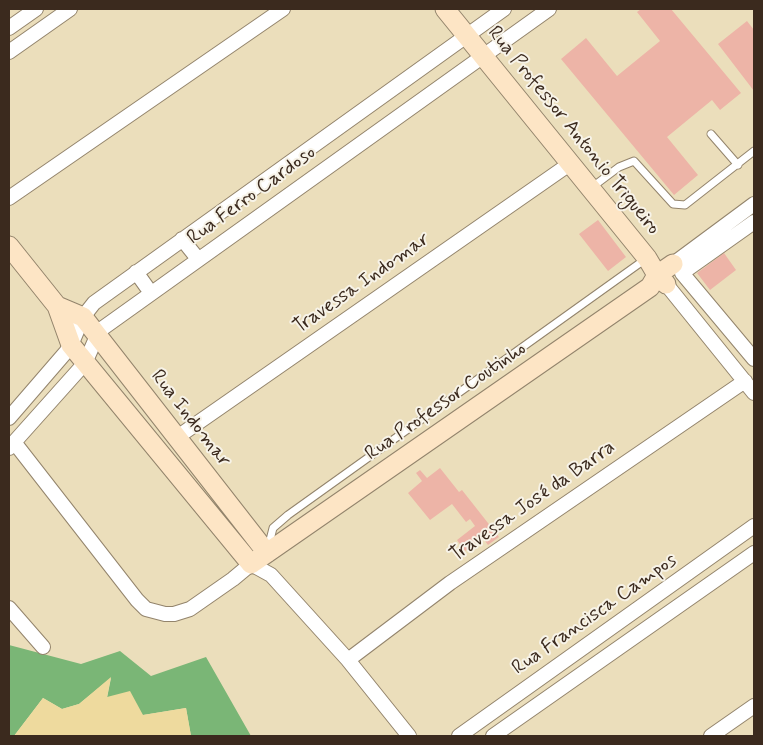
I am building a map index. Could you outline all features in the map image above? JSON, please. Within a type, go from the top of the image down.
[{"type":"street","points":[[9,28],[36,9]]},
{"type":"street","points":[[9,52],[70,9]]},
{"type":"street","points":[[9,198],[283,9]]},
{"type":"street","name":"Rua Professor Antonio Trigueiro","points":[[445,9],[647,258],[658,282],[754,393]]},
{"type":"street","name":"Rua Ferro Cardoso","points":[[9,418],[71,345],[83,317],[94,303],[504,9]]},
{"type":"street","name":"Rua Ferro Cardoso","points":[[11,445],[86,363],[97,336],[108,324],[549,9]]},
{"type":"street","name":"Travessa Indomar","points":[[176,438],[571,163]]},
{"type":"street","name":"Rua Professor Coutinho","points":[[677,269],[754,204]]},
{"type":"street","name":"Rua Professor Coutinho","points":[[251,564],[677,269],[754,222]]},
{"type":"street","points":[[182,239],[198,259]]},
{"type":"street","points":[[9,246],[57,306],[71,345],[251,564],[271,575],[348,660],[409,736]]},
{"type":"street","name":"Rua Professor Antonio Trigueiro","points":[[647,258],[677,269]]},
{"type":"street","points":[[677,269],[754,359]]},
{"type":"street","points":[[136,272],[151,293]]},
{"type":"street","points":[[57,306],[83,317]]},
{"type":"street","name":"Rua Indomar","points":[[83,317],[267,553],[271,575]]},
{"type":"street","name":"Travessa José da Barra","points":[[348,660],[450,583],[745,382]]},
{"type":"street","points":[[11,445],[137,600],[146,608],[165,614],[174,614],[190,609],[233,580],[251,564]]},
{"type":"street","name":"Rua Francisca Campos","points":[[459,736],[754,526]]},
{"type":"street","name":"Rua Francisca Campos","points":[[493,736],[754,553]]},
{"type":"street","points":[[9,608],[43,648]]},
{"type":"street","points":[[711,736],[754,706]]},
{"type":"lane","points":[[711,134],[738,165]]},
{"type":"lane","points":[[591,188],[620,167],[630,161],[634,161],[673,204],[685,205],[754,151]]},
{"type":"lane","points":[[267,553],[273,528],[288,515],[647,258]]},
{"type":"green space","points":[[9,645],[81,664],[120,651],[151,676],[206,657],[251,736],[191,736],[186,708],[143,715],[107,698],[111,678],[79,704],[62,709],[43,698],[14,736],[9,736]]},
{"type":"sand","points":[[111,677],[107,697],[130,691],[143,715],[186,708],[191,736],[14,736],[43,698],[62,709],[79,704]]},
{"type":"building","points":[[641,9],[671,9],[741,93],[720,110],[712,100],[667,137],[698,175],[674,195],[561,59],[586,38],[617,76],[660,41],[637,12]]},
{"type":"building","points":[[747,21],[754,30],[754,91],[718,44]]},
{"type":"building","points":[[598,220],[626,257],[608,271],[579,234]]},
{"type":"building","points":[[724,253],[736,270],[710,290],[697,273]]},
{"type":"building","points":[[440,468],[459,492],[462,490],[499,537],[488,545],[482,537],[465,551],[457,540],[475,526],[470,519],[466,522],[452,504],[430,520],[408,493],[422,481],[416,473],[420,470],[427,478]]}]
